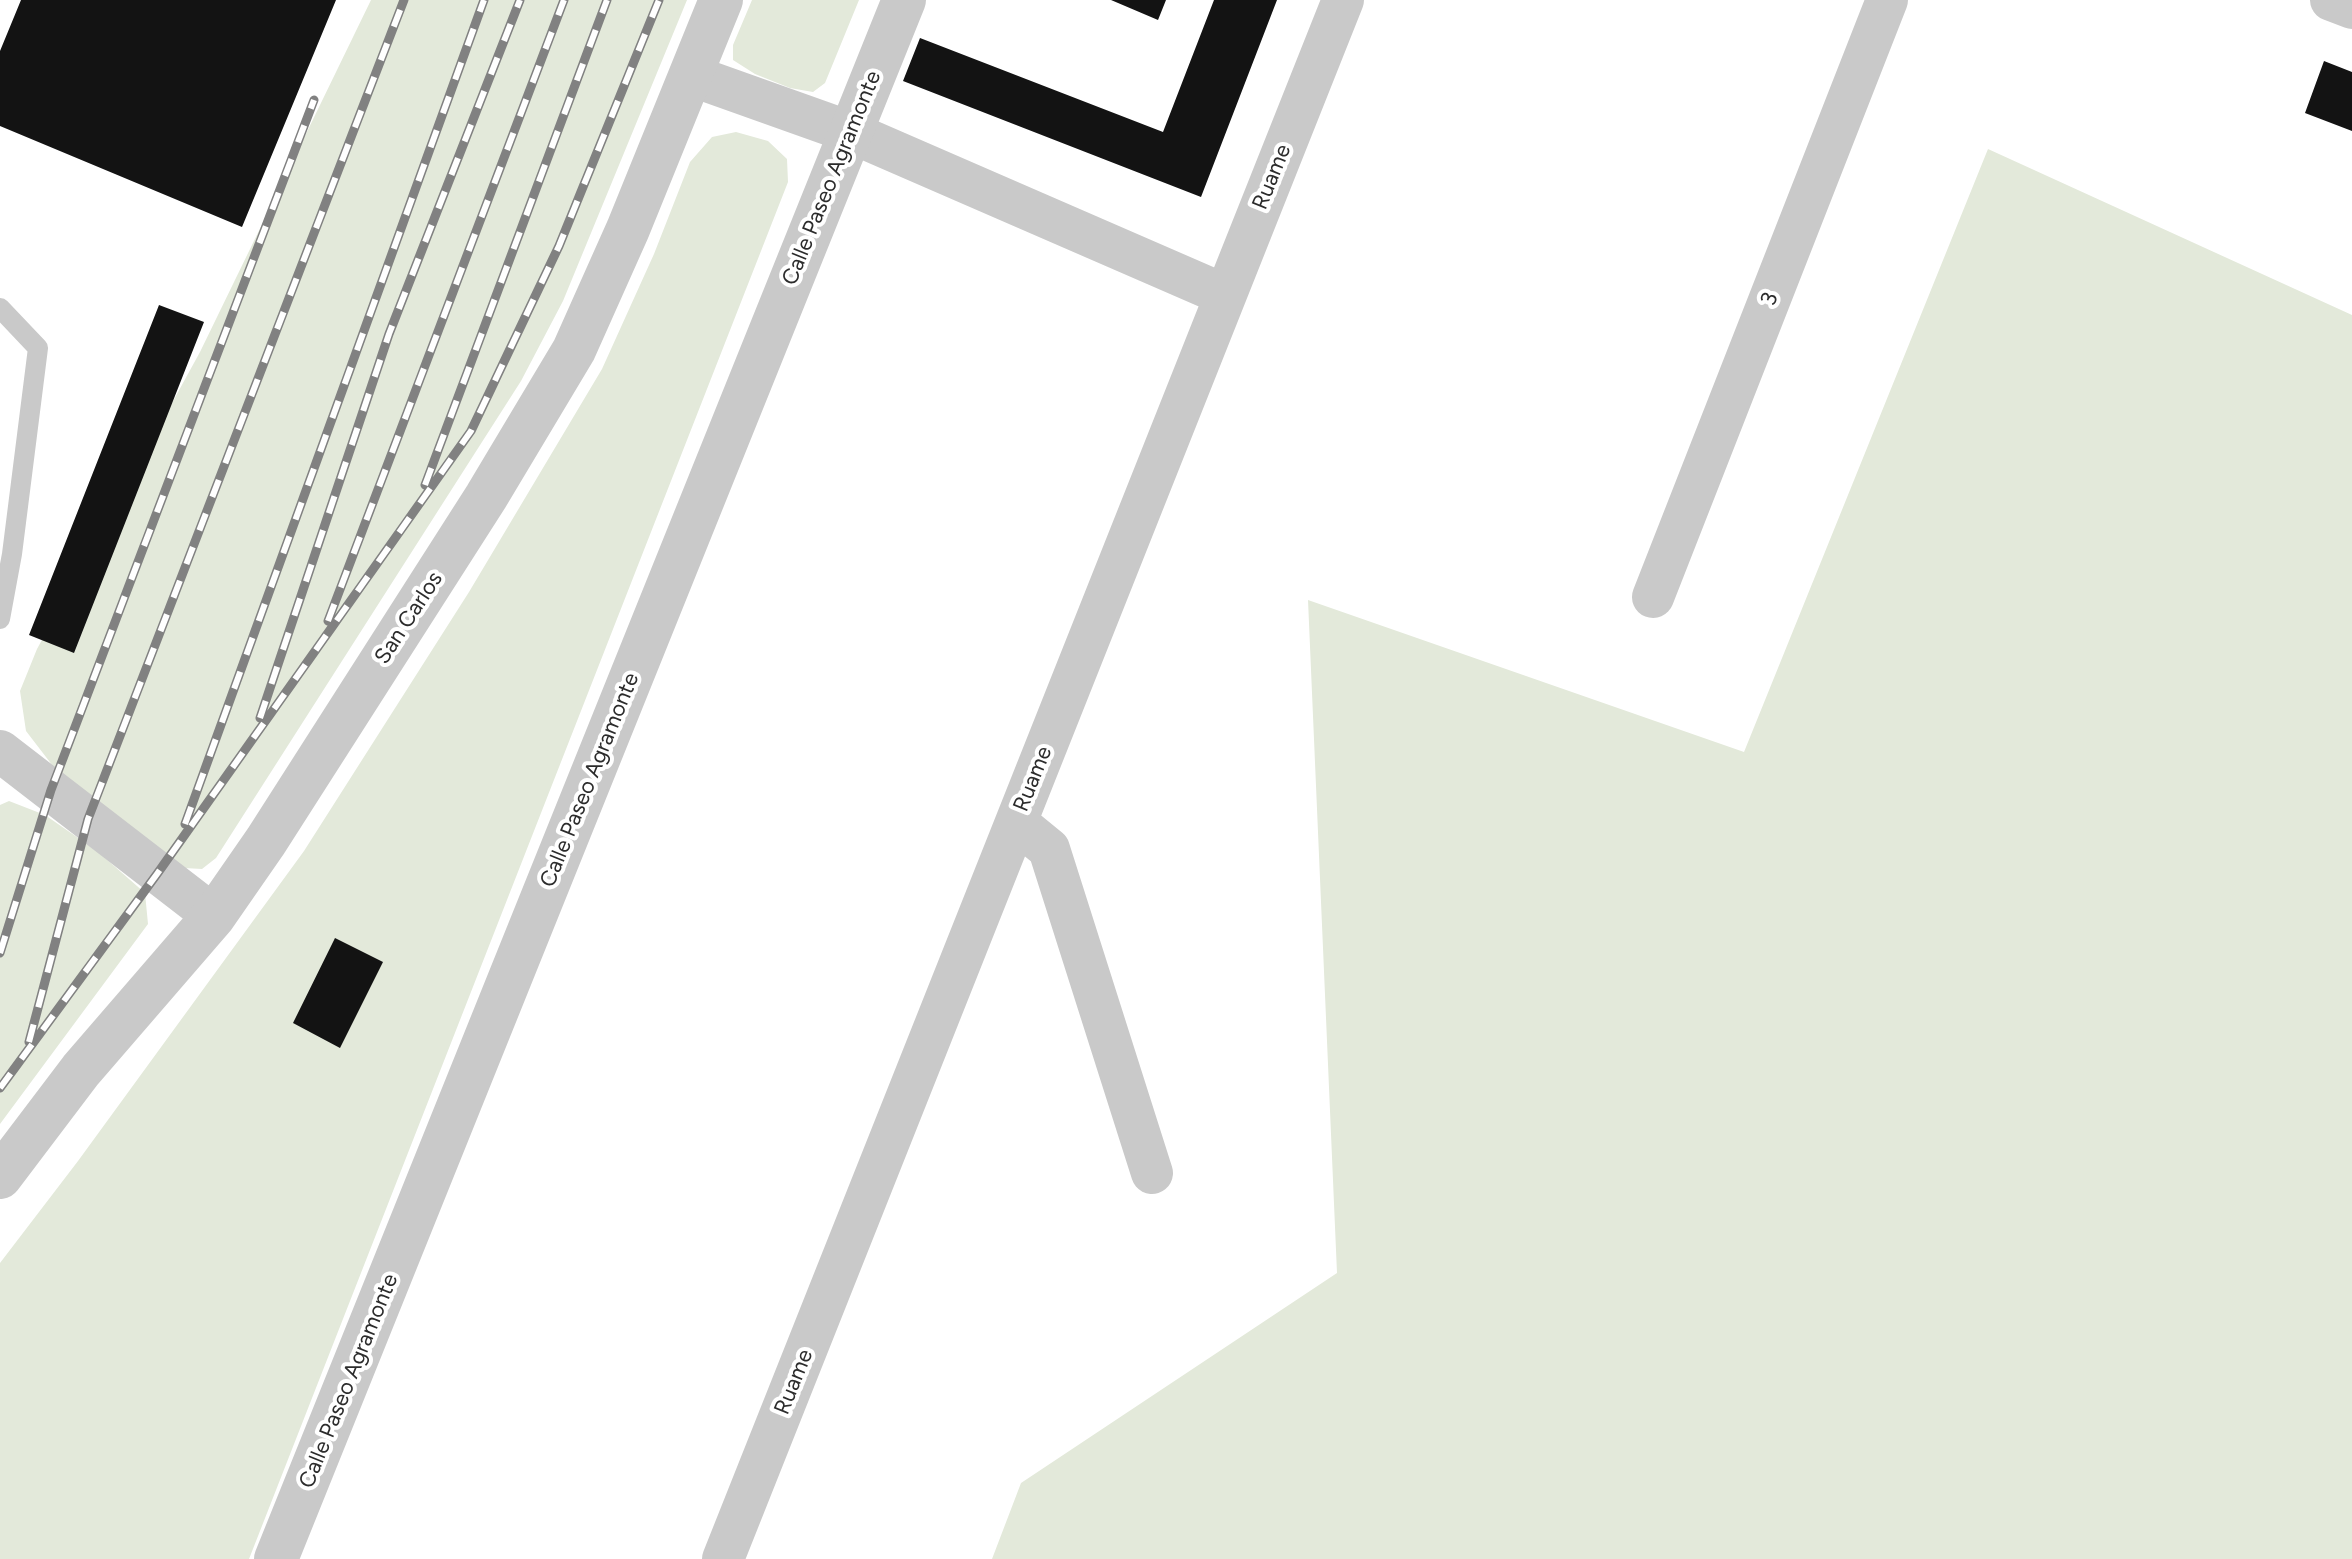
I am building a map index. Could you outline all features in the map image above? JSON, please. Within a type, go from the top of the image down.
[{"type":"street","name":"San Carlos","points":[[0,1177],[81,1070],[214,916],[266,841],[478,511],[574,350],[628,229],[721,0]]},
{"type":"street","name":"Calle Paseo Agramonte","points":[[276,1559],[904,0]]},
{"type":"street","name":"Ruame","points":[[723,1559],[1343,0]]},
{"type":"street","name":"3","points":[[1653,597],[1887,0]]},
{"type":"street","points":[[2331,0],[2352,8]]},
{"type":"street","points":[[690,75],[850,132],[1225,295]]},
{"type":"street","points":[[0,751],[214,916]]},
{"type":"street","points":[[1016,822],[1049,849],[1152,1173]]},
{"type":"lane","points":[[0,308],[38,348],[12,554],[0,619]]},
{"type":"green space","points":[[371,0],[687,0],[563,301],[521,381],[216,858],[202,869],[184,868],[69,787],[26,731],[20,691],[37,649],[200,352]]},
{"type":"green space","points":[[752,0],[859,0],[825,83],[813,92],[790,88],[755,74],[733,60],[733,45]]},
{"type":"green space","points":[[736,132],[768,141],[787,159],[788,182],[249,1559],[0,1559],[0,1263],[304,851],[469,592],[602,369],[654,254],[690,162],[712,137]]},
{"type":"green space","points":[[1988,149],[2352,315],[2352,1559],[992,1559],[1021,1483],[1337,1273],[1308,600],[1744,752]]},
{"type":"green space","points":[[9,801],[45,815],[97,851],[145,893],[148,924],[0,1124],[0,805]]},
{"type":"building","points":[[21,0],[336,0],[242,227],[0,126],[0,51]]},
{"type":"building","points":[[1111,0],[1166,0],[1158,20]]},
{"type":"building","points":[[1214,0],[1277,0],[1201,197],[903,81],[920,38],[1163,132]]},
{"type":"building","points":[[2324,61],[2352,72],[2352,131],[2305,113]]},
{"type":"building","points":[[159,305],[204,322],[74,653],[29,635]]},
{"type":"building","points":[[335,938],[383,962],[340,1048],[293,1023]]},
{"type":"railway","points":[[29,1042],[88,819],[404,0]]},
{"type":"railway","points":[[185,824],[484,0]]},
{"type":"railway","points":[[260,718],[389,334],[520,0]]},
{"type":"railway","points":[[328,621],[564,0]]},
{"type":"railway","points":[[425,485],[607,0]]},
{"type":"railway","points":[[0,1088],[157,874],[471,431],[559,246],[659,0]]},
{"type":"railway","points":[[0,953],[51,790],[314,100]]}]
